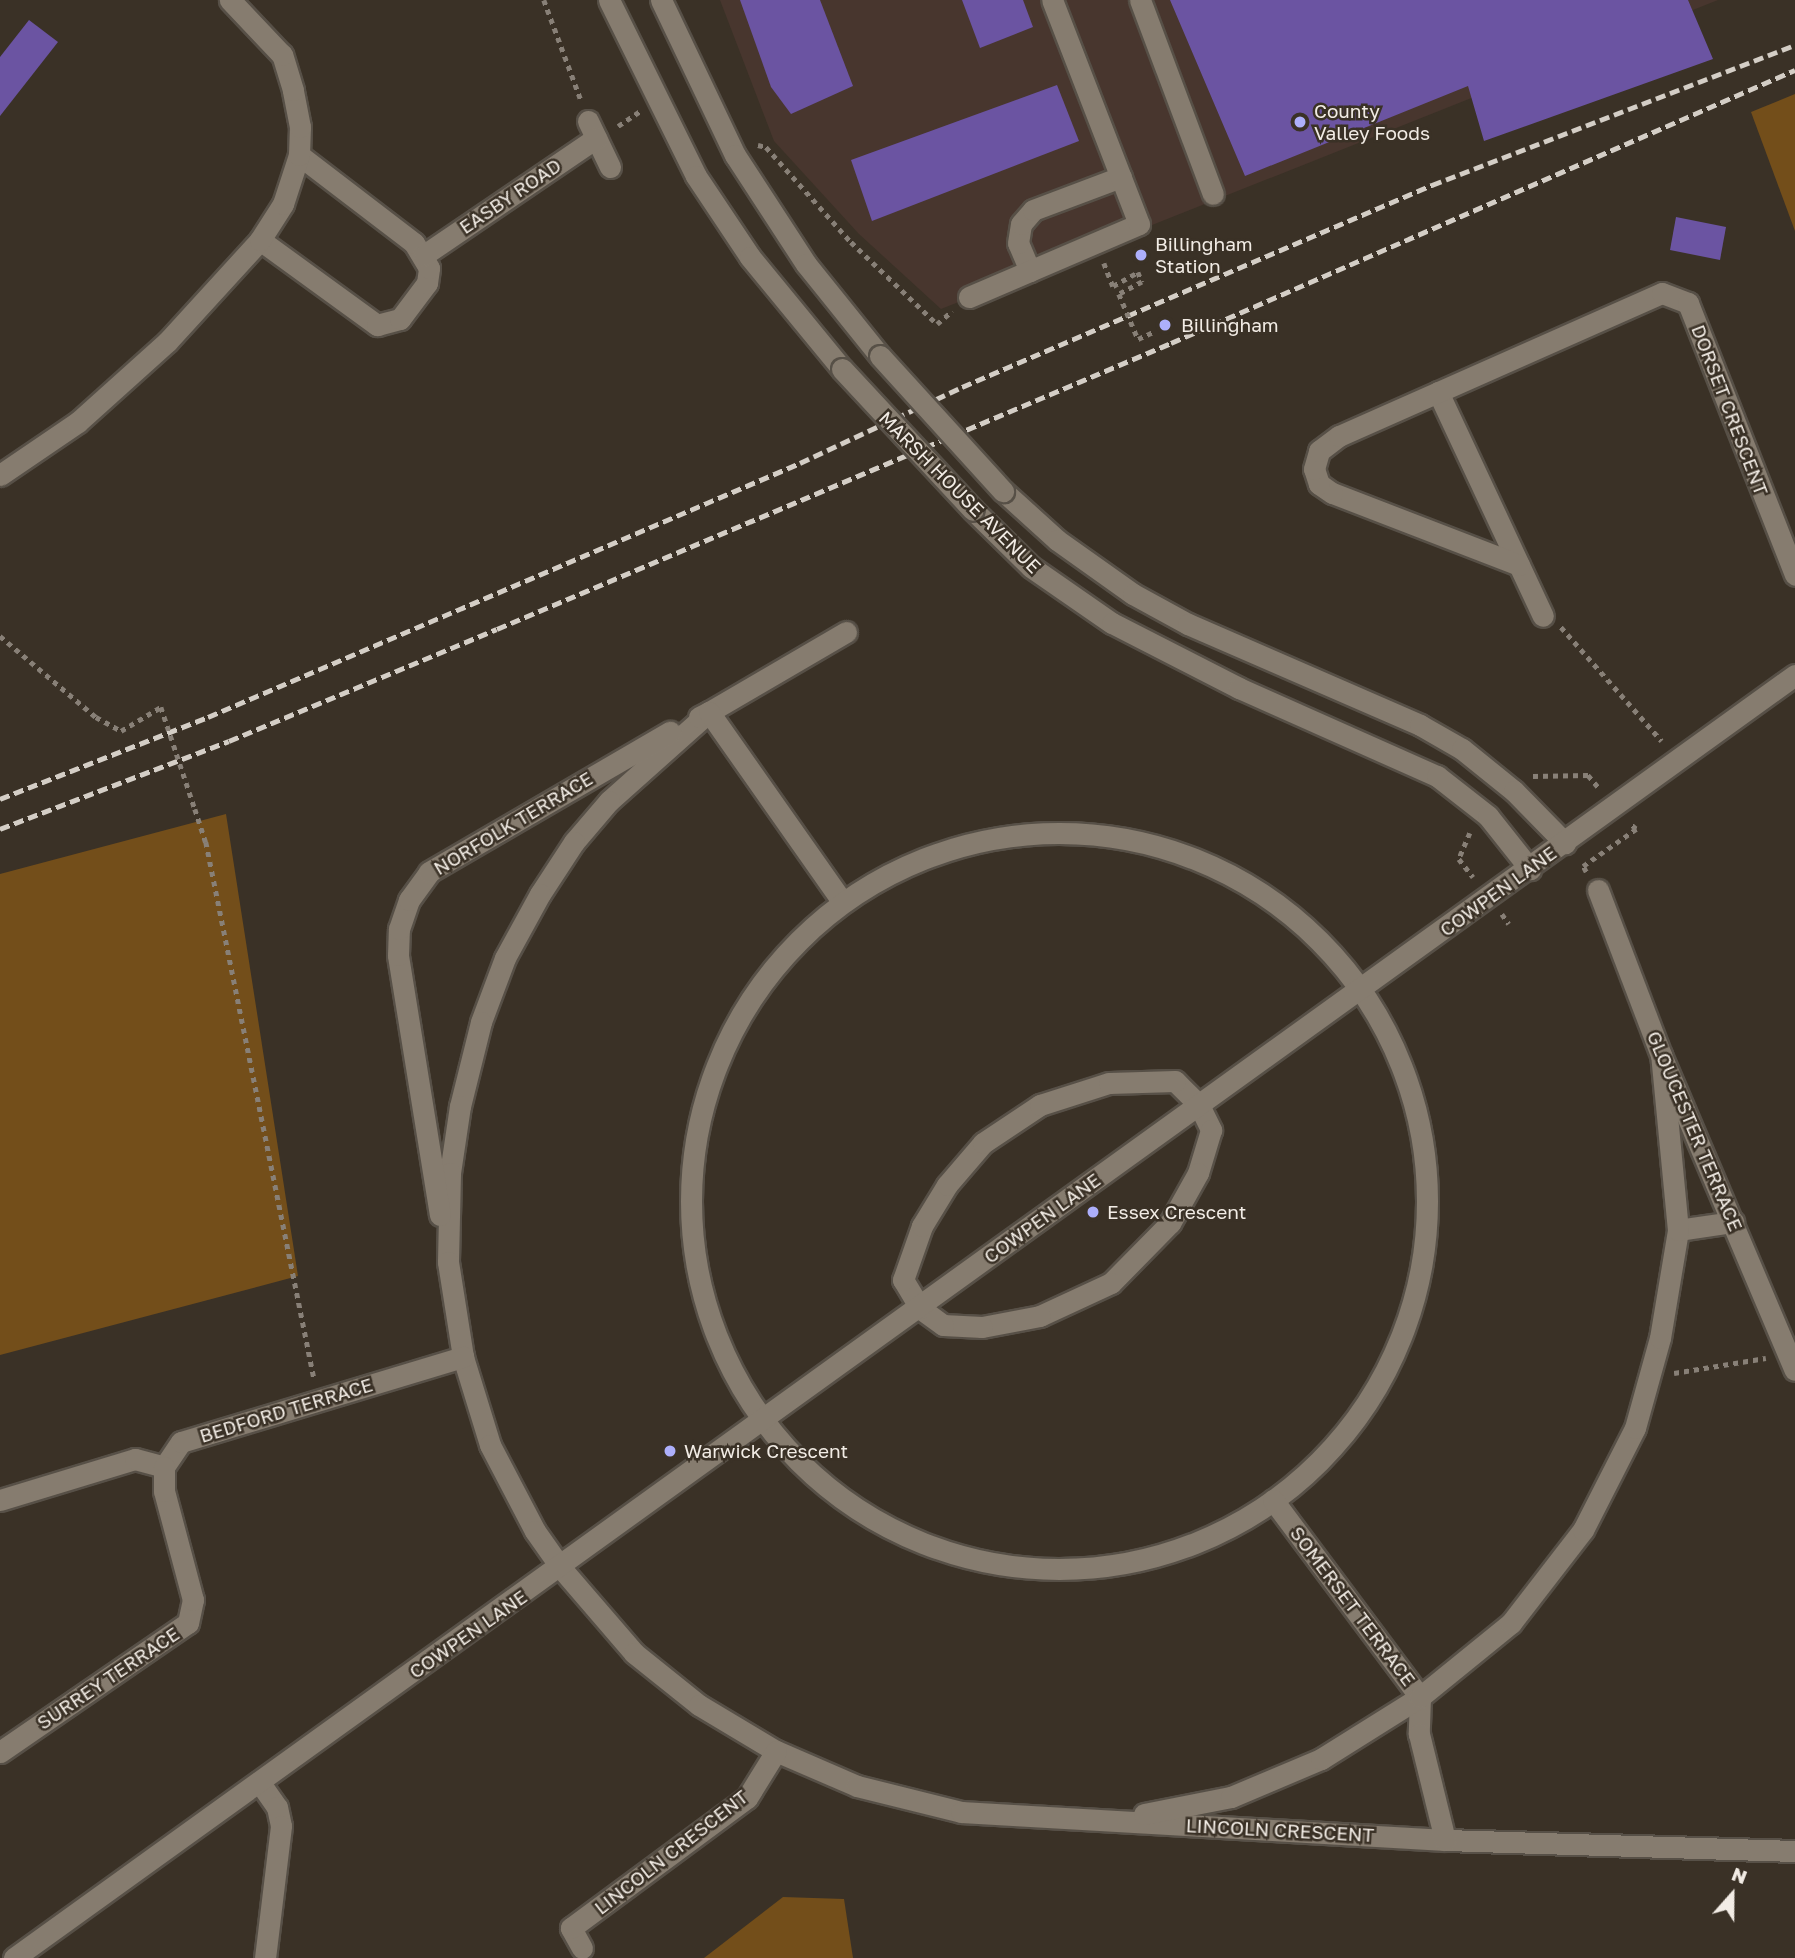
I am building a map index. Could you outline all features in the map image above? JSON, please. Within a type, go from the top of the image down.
[{"type":"street","points":[[0,475],[78,422],[167,342],[260,240],[283,204],[299,156],[300,127],[282,55],[230,0]]},
{"type":"street","name":"MARSH HOUSE AVENUE","points":[[609,0],[696,176],[750,257],[842,369],[973,510],[1031,567],[1112,623],[1239,688],[1437,776],[1488,816],[1530,869]]},
{"type":"street","name":"MARSH HOUSE AVENUE","points":[[662,0],[734,155],[806,264],[880,356],[1003,491],[1057,540],[1133,594],[1188,624],[1420,725],[1462,749],[1514,791],[1565,843]]},
{"type":"street","points":[[969,297],[1139,224],[1052,0]]},
{"type":"street","points":[[1140,0],[1213,194]]},
{"type":"street","points":[[592,129],[610,167]]},
{"type":"street","name":"EASBY ROAD","points":[[424,255],[592,129]]},
{"type":"street","points":[[260,240],[377,325],[400,319],[427,283],[424,255],[299,156]]},
{"type":"street","points":[[1030,271],[1018,243],[1021,224],[1033,209],[1121,177]]},
{"type":"street","name":"DORSET CRESCENT","points":[[1519,565],[1332,493],[1319,484],[1314,469],[1319,451],[1339,436],[1662,293],[1688,303],[1795,575]]},
{"type":"street","points":[[1438,392],[1543,616]]},
{"type":"street","points":[[561,1568],[535,1531],[490,1445],[463,1357],[448,1262],[450,1173],[460,1106],[481,1022],[505,958],[574,842],[646,764],[709,712],[846,632]]},
{"type":"street","name":"COWPEN LANE","points":[[14,1958],[561,1568],[1795,675]]},
{"type":"street","points":[[709,712],[842,901]]},
{"type":"street","name":"NORFOLK TERRACE","points":[[448,1262],[398,955],[399,929],[410,900],[429,872],[620,758],[709,712]]},
{"type":"street","points":[[1040,831],[1097,833],[1155,844],[1203,860],[1264,891],[1305,921],[1362,987],[1410,1087],[1425,1166],[1424,1255],[1406,1328],[1363,1412],[1316,1466],[1273,1500],[1219,1536],[1147,1562],[1066,1572],[991,1568],[918,1546],[863,1513],[791,1454],[733,1373],[707,1317],[693,1230],[695,1158],[704,1104],[722,1054],[752,1000],[780,962],[842,901],[936,853],[1040,831]]},
{"type":"street","name":"GLOUCESTER TERRACE","points":[[1598,890],[1661,1055],[1792,1362]]},
{"type":"street","points":[[1111,1820],[1231,1797],[1321,1759],[1420,1697],[1511,1623],[1583,1530],[1635,1428],[1649,1377],[1678,1230],[1661,1055]]},
{"type":"street","points":[[1175,1081],[1199,1105],[1211,1130],[1198,1173],[1170,1223],[1111,1283],[1040,1316],[982,1327],[943,1325],[920,1308],[903,1280],[922,1226],[947,1185],[983,1143],[1040,1105],[1109,1083],[1175,1081]]},
{"type":"street","points":[[1678,1230],[1733,1222]]},
{"type":"street","name":"BEDFORD TERRACE","points":[[164,1467],[181,1442],[463,1357]]},
{"type":"street","points":[[0,1500],[135,1459],[164,1467]]},
{"type":"street","name":"SURREY TERRACE","points":[[0,1752],[188,1623],[193,1600],[164,1491],[164,1467]]},
{"type":"street","name":"SOMERSET TERRACE","points":[[1273,1500],[1420,1697],[1419,1734],[1445,1840]]},
{"type":"street","name":"LINCOLN CRESCENT","points":[[561,1568],[634,1653],[699,1705],[776,1751],[857,1786],[961,1812],[1445,1840],[1795,1851]]},
{"type":"street","name":"LINCOLN CRESCENT","points":[[582,1948],[571,1928],[747,1798],[776,1751]]},
{"type":"street","points":[[260,1783],[277,1807],[281,1826],[265,1958]]},
{"type":"path","points":[[544,0],[592,129]]},
{"type":"path","points":[[615,127],[636,113]]},
{"type":"path","points":[[766,147],[851,242],[937,324]]},
{"type":"path","points":[[1113,286],[1138,272],[1142,282],[1119,294],[1138,339],[1155,331]]},
{"type":"path","points":[[1543,616],[1559,624],[1678,758]]},
{"type":"path","points":[[0,636],[96,717],[121,731],[161,707],[206,842],[318,1399]]},
{"type":"path","points":[[1649,1377],[1792,1362]]},
{"type":"shaded area","points":[[720,0],[1718,0],[941,309],[859,234],[774,141]]},
{"type":"shaded area","points":[[1795,94],[1795,231],[1751,112]]},
{"type":"shaded area","points":[[226,814],[298,1276],[0,1355],[0,874]]},
{"type":"shaded area","points":[[783,1897],[844,1899],[853,1958],[704,1958]]},
{"type":"building","points":[[740,0],[820,0],[853,86],[791,114],[771,87]]},
{"type":"building","points":[[962,0],[1023,0],[1033,27],[980,48]]},
{"type":"building","name":"County Valley Foods","points":[[1170,0],[1688,0],[1713,59],[1484,141],[1468,86],[1245,176]]},
{"type":"building","points":[[29,20],[58,42],[0,116],[0,57]]},
{"type":"building","points":[[1057,85],[1079,141],[872,221],[851,160]]},
{"type":"building","points":[[1676,217],[1726,227],[1720,260],[1670,250]]},
{"type":"railway","points":[[0,799],[208,717],[800,463],[962,387],[1432,185],[1795,45]]},
{"type":"railway","points":[[0,829],[229,741],[497,629],[1171,343],[1795,70]]},
{"type":"place","name":"County Valley Foods","points":[[1300,122]]},
{"type":"place","name":"Billingham Station","points":[[1141,255]]},
{"type":"place","name":"Billingham","points":[[1165,325]]},
{"type":"place","name":"Essex Crescent","points":[[1093,1212]]},
{"type":"place","name":"Warwick Crescent","points":[[670,1451]]}]
